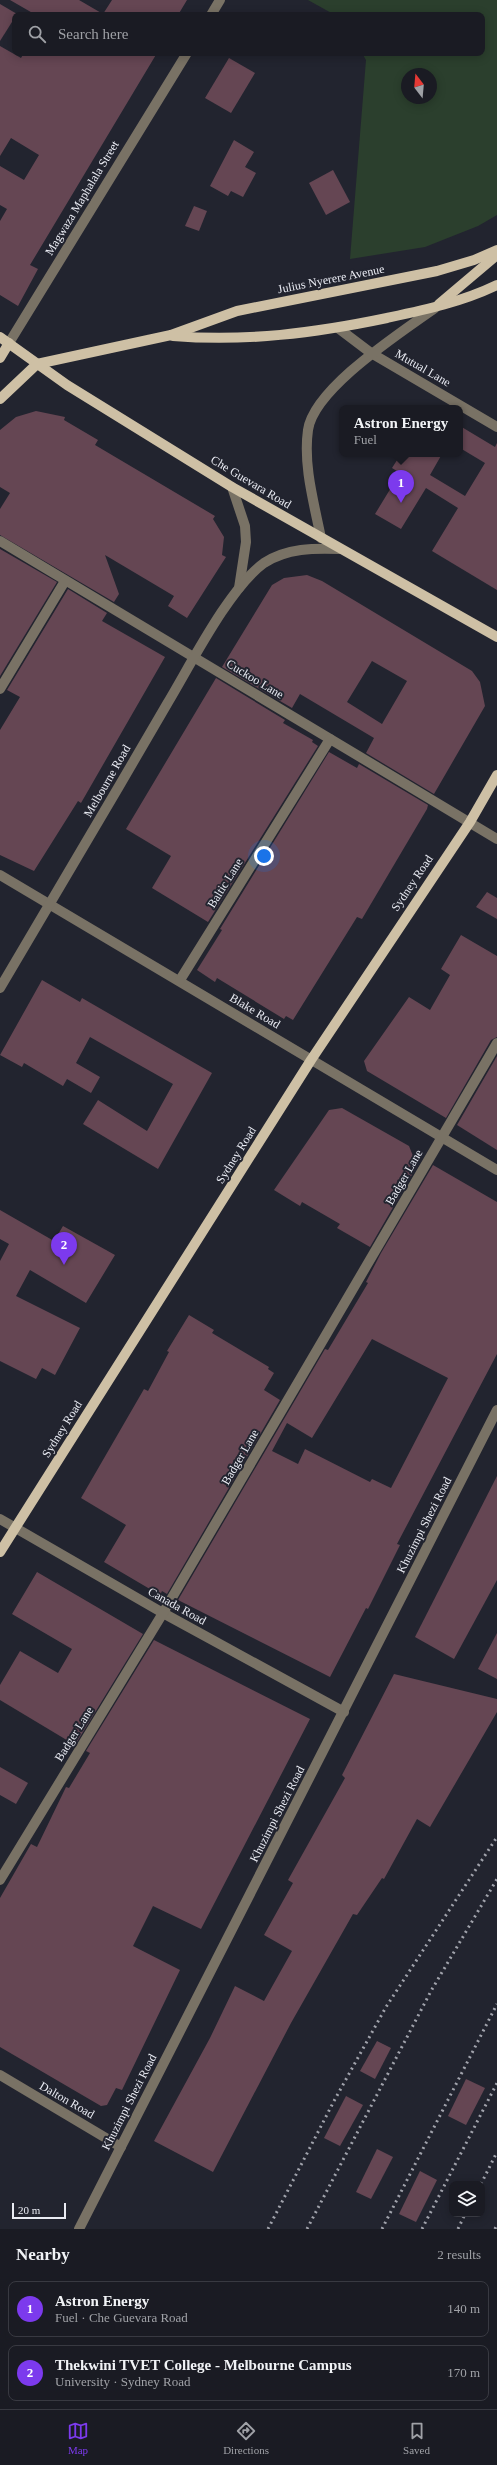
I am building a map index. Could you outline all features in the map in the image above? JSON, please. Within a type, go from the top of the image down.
[{"type":"main road","name":"Julius Nyerere Avenue","points":[[171,336],[237,311],[437,270],[474,260],[497,250]]},
{"type":"main road","points":[[435,308],[497,255]]},
{"type":"main road","points":[[0,399],[37,364],[171,336],[216,340],[237,339],[338,328],[435,308],[497,285]]},
{"type":"main road","name":"Che Guevara Road","points":[[0,337],[37,364],[232,487],[497,637]]},
{"type":"main road","name":"Magwaza Maphalala Street","points":[[0,358],[9,343]]},
{"type":"main road","name":"Sydney Road","points":[[0,1552],[312,1060],[470,822],[497,775]]},
{"type":"street","points":[[213,12],[220,0]]},
{"type":"street","name":"Magwaza Maphalala Street","points":[[9,343],[185,56]]},
{"type":"street","points":[[321,538],[308,468],[308,429],[318,407],[371,353],[435,308]]},
{"type":"street","name":"Mutual Lane","points":[[338,328],[371,353],[460,405]]},
{"type":"street","name":"Mutual Lane","points":[[463,407],[497,427]]},
{"type":"street","name":"Melbourne Road","points":[[232,487],[245,526],[239,588]]},
{"type":"street","name":"Cuckoo Lane","points":[[0,541],[497,839]]},
{"type":"street","name":"Melbourne Road","points":[[0,988],[195,658],[239,588],[264,563],[284,554],[309,548],[340,549]]},
{"type":"street","points":[[0,689],[65,581]]},
{"type":"street","name":"Baltic Lane","points":[[180,980],[330,739]]},
{"type":"street","name":"Blake Road","points":[[0,875],[49,905],[180,980],[497,1170]]},
{"type":"street","name":"Badger Lane","points":[[0,1880],[163,1613],[497,1043]]},
{"type":"street","name":"Khuzimpi Shezi Road","points":[[79,2229],[497,1410]]},
{"type":"street","name":"Canada Road","points":[[0,1519],[163,1613],[344,1712]]},
{"type":"street","name":"Dalton Road","points":[[0,2076],[121,2147]]},
{"type":"green space","points":[[308,0],[497,0],[497,215],[478,226],[425,247],[350,259],[366,60],[364,56],[485,56],[485,12],[330,12]]},
{"type":"building","points":[[10,0],[79,0],[100,12],[31,12]]},
{"type":"building","points":[[112,0],[187,0],[180,12],[104,12]]},
{"type":"building","points":[[0,4],[14,12],[12,12],[12,22],[0,41]]},
{"type":"building","points":[[0,46],[12,53],[12,56],[21,58],[22,56],[155,56],[30,265],[38,269],[18,306],[0,295],[0,221],[7,209],[0,205],[0,166],[24,180],[39,155],[11,138],[0,156]]},
{"type":"building","points":[[229,58],[255,73],[231,113],[205,98]]},
{"type":"building","points":[[234,140],[254,152],[245,167],[256,173],[243,197],[231,191],[228,196],[210,186]]},
{"type":"building","points":[[333,170],[350,202],[326,215],[309,183]]},
{"type":"building","points":[[194,206],[207,211],[199,231],[185,226]]},
{"type":"building","points":[[36,411],[65,417],[64,420],[98,440],[95,445],[215,516],[213,519],[224,537],[222,555],[226,557],[187,618],[168,606],[174,596],[105,555],[119,594],[114,602],[0,535],[0,509],[10,493],[0,487],[0,430],[16,417]]},
{"type":"building","points":[[463,428],[495,447],[497,443],[497,590],[432,551],[458,508],[426,488],[401,529],[375,514],[400,473],[392,468],[399,457],[405,460],[406,457],[440,457],[430,475],[465,496],[485,463],[463,450]]},
{"type":"building","points":[[0,549],[57,582],[0,676]]},
{"type":"building","points":[[307,575],[322,581],[472,671],[480,682],[485,706],[434,794],[366,753],[374,738],[300,694],[292,708],[222,667],[272,585],[284,578]],"holes":[[[372,661],[407,681],[382,724],[347,702]]]},
{"type":"building","points":[[68,589],[107,613],[102,621],[165,657],[81,803],[78,801],[34,871],[0,855],[0,730],[20,697],[7,690]]},
{"type":"building","points":[[216,678],[285,720],[283,723],[313,740],[312,742],[318,746],[208,922],[152,888],[171,856],[126,829]]},
{"type":"building","points":[[329,752],[357,768],[359,764],[428,805],[362,919],[357,917],[293,1020],[286,1016],[284,1019],[217,978],[215,982],[197,970],[222,930],[220,929]]},
{"type":"building","points":[[487,892],[497,898],[497,919],[476,907]]},
{"type":"building","points":[[461,935],[497,956],[497,1037],[491,1040],[446,1118],[367,1071],[364,1061],[409,997],[430,1010],[450,975],[441,969]]},
{"type":"building","points":[[42,980],[80,1002],[82,998],[212,1073],[158,1169],[83,1124],[98,1100],[147,1131],[173,1084],[90,1037],[76,1063],[100,1077],[91,1093],[67,1079],[63,1086],[24,1063],[22,1067],[0,1055]]},
{"type":"building","points":[[497,1056],[497,1150],[457,1125]]},
{"type":"building","points":[[342,1108],[409,1146],[417,1166],[370,1247],[337,1228],[340,1224],[302,1202],[300,1206],[274,1190],[329,1110]]},
{"type":"building","points":[[433,1165],[497,1202],[497,1354],[397,1544],[400,1545],[368,1609],[366,1608],[330,1677],[178,1600],[325,1349],[328,1350],[368,1283],[366,1282],[381,1253]],"holes":[[[372,1339],[448,1378],[391,1488],[372,1479],[370,1482],[305,1449],[298,1464],[272,1451],[287,1423],[312,1438]]]},
{"type":"building","points":[[0,1210],[54,1241],[63,1226],[115,1255],[86,1303],[30,1270],[16,1296],[80,1328],[55,1375],[42,1368],[36,1379],[0,1361],[0,1261],[9,1244],[0,1239]]},
{"type":"building","points":[[189,1315],[214,1330],[212,1333],[269,1367],[268,1369],[274,1373],[264,1390],[280,1400],[167,1594],[162,1591],[160,1595],[104,1562],[126,1525],[81,1498],[144,1389],[148,1391],[169,1352],[167,1351]]},
{"type":"building","points":[[497,1476],[497,1580],[454,1659],[415,1637]]},
{"type":"building","points":[[37,1572],[143,1634],[75,1745],[0,1700],[0,1685],[20,1651],[58,1673],[72,1649],[12,1614]]},
{"type":"building","points":[[497,1633],[497,1679],[478,1669]]},
{"type":"building","points":[[154,1640],[310,1719],[201,1929],[153,1906],[133,1946],[180,1970],[122,2090],[116,2088],[107,2105],[101,2106],[0,2047],[0,1898],[31,1844],[37,1847],[66,1787],[69,1788],[90,1753],[86,1751]]},
{"type":"building","points":[[394,1674],[497,1699],[497,1712],[430,1827],[417,1819],[384,1879],[382,1878],[357,1915],[353,1914],[291,2023],[213,2172],[154,2141],[210,2038],[235,1986],[264,2001],[292,1951],[264,1935],[293,1883],[288,1880],[345,1778],[342,1775]]},
{"type":"building","points":[[0,1767],[28,1783],[16,1804],[0,1795]]},
{"type":"building","points":[[377,2041],[391,2048],[375,2079],[360,2071]]},
{"type":"building","points":[[466,2079],[485,2088],[466,2125],[448,2116]]},
{"type":"building","points":[[346,2096],[363,2105],[340,2146],[324,2138]]},
{"type":"building","points":[[377,2149],[393,2157],[371,2199],[356,2192]]},
{"type":"building","points":[[420,2171],[437,2180],[416,2222],[399,2214]]},
{"type":"railway","points":[[268,2229],[334,2101],[386,2007],[497,1837]]},
{"type":"railway","points":[[307,2229],[431,1991],[497,1879]]},
{"type":"railway","points":[[382,2229],[497,2004]]},
{"type":"railway","points":[[422,2229],[497,2083]]},
{"type":"railway","points":[[482,2181],[497,2152]]},
{"type":"railway","points":[[458,2229],[464,2217]]},
{"type":"railway","points":[[495,2229],[497,2224]]},
{"type":"place","name":"Astron Energy","points":[[401,503]]},
{"type":"place","name":"Thekwini TVET College - Melbourne Campus","points":[[64,1265]]}]
